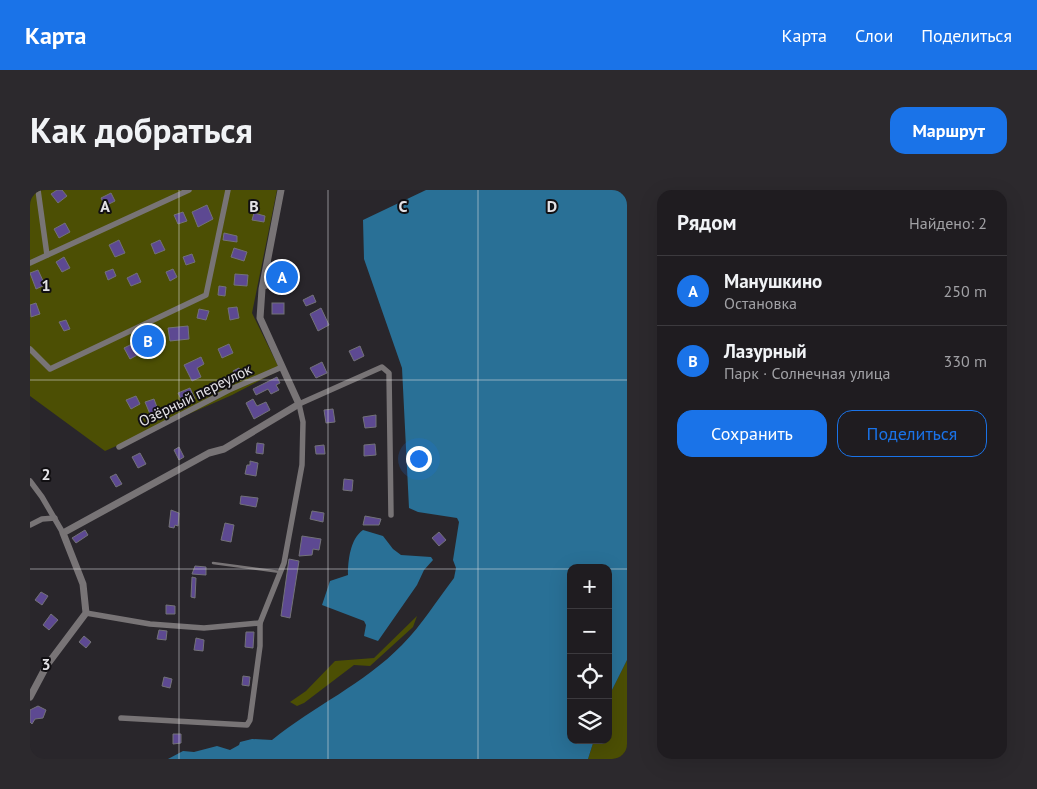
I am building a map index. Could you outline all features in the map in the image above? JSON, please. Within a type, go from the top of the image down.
[{"type":"street","points":[[38,190],[47,255]]},
{"type":"street","points":[[30,264],[189,190]]},
{"type":"street","points":[[30,350],[50,369],[206,295],[228,190]]},
{"type":"street","points":[[121,718],[247,725],[250,720],[260,646],[260,623],[280,572],[302,465],[303,422],[299,404],[260,318],[262,289],[282,190]]},
{"type":"street","name":"Озёрный переулок","points":[[119,446],[229,390],[282,367]]},
{"type":"street","points":[[63,533],[209,452],[224,449],[299,404],[382,367],[389,372],[391,515]]},
{"type":"street","points":[[30,481],[63,533],[83,584],[86,613],[47,666],[30,697]]},
{"type":"street","points":[[30,525],[42,519],[55,518]]},
{"type":"street","points":[[86,613],[150,624],[204,628],[260,623]]},
{"type":"lane","points":[[262,289],[273,286],[278,272],[276,267],[267,262]]},
{"type":"lane","points":[[213,563],[280,572]]},
{"type":"shaded area","points":[[30,190],[277,190],[252,313],[280,370],[232,395],[105,451],[30,396]]},
{"type":"shaded area","points":[[417,616],[413,627],[370,666],[354,665],[304,703],[297,706],[290,702],[306,691],[335,661],[374,658]]},
{"type":"shaded area","points":[[627,660],[627,759],[588,759],[593,744],[612,744],[612,690]]},
{"type":"water","points":[[426,190],[627,190],[627,660],[612,690],[612,564],[567,564],[567,744],[593,744],[588,759],[168,759],[183,751],[194,752],[217,746],[230,750],[239,745],[240,742],[252,739],[272,740],[372,672],[387,659],[416,629],[454,578],[456,568],[453,560],[459,522],[457,518],[418,512],[409,508],[402,368],[364,259],[363,220]]},
{"type":"water","points":[[363,530],[383,536],[393,549],[401,555],[431,557],[433,560],[424,570],[417,585],[378,641],[364,636],[366,625],[364,621],[322,605],[330,581],[348,575],[349,557],[355,539]]},
{"type":"building","points":[[57,190],[62,190],[67,196],[58,203],[51,194]]},
{"type":"building","points":[[111,193],[115,201],[105,206],[101,198]]},
{"type":"building","points":[[207,205],[213,219],[198,227],[192,212]]},
{"type":"building","points":[[183,212],[187,221],[178,224],[174,215]]},
{"type":"building","points":[[254,213],[265,216],[264,222],[252,220]]},
{"type":"building","points":[[65,223],[70,232],[59,238],[54,229]]},
{"type":"building","points":[[224,233],[237,236],[237,242],[223,240]]},
{"type":"building","points":[[119,240],[125,253],[115,257],[109,245]]},
{"type":"building","points":[[160,240],[165,250],[155,254],[151,244]]},
{"type":"building","points":[[234,248],[247,252],[244,261],[231,257]]},
{"type":"building","points":[[192,254],[195,262],[186,265],[183,257]]},
{"type":"building","points":[[64,257],[70,268],[62,272],[56,262]]},
{"type":"building","points":[[113,269],[116,276],[108,280],[105,272]]},
{"type":"building","points":[[173,269],[177,277],[170,281],[166,272]]},
{"type":"building","points":[[38,270],[45,285],[36,289],[30,273]]},
{"type":"building","points":[[137,273],[141,282],[131,286],[127,278]]},
{"type":"building","points":[[235,274],[248,275],[247,286],[234,285]]},
{"type":"building","points":[[219,286],[226,287],[225,296],[218,295]]},
{"type":"building","points":[[313,295],[316,302],[306,306],[303,300]]},
{"type":"building","points":[[36,303],[40,314],[31,317],[30,305]]},
{"type":"building","points":[[272,303],[284,303],[284,314],[272,314]]},
{"type":"building","points":[[237,307],[239,318],[230,320],[228,308]]},
{"type":"building","points":[[321,308],[329,325],[318,331],[310,314]]},
{"type":"building","points":[[199,309],[209,311],[206,320],[197,318]]},
{"type":"building","points":[[66,320],[70,329],[64,331],[59,322]]},
{"type":"building","points":[[188,326],[189,339],[170,341],[168,328]]},
{"type":"building","points":[[138,341],[143,352],[130,359],[124,348]]},
{"type":"building","points":[[229,344],[233,353],[222,358],[218,349]]},
{"type":"building","points":[[360,346],[364,356],[354,361],[349,351]]},
{"type":"building","points":[[201,357],[204,364],[197,368],[201,377],[192,381],[184,365]]},
{"type":"building","points":[[322,362],[327,373],[316,378],[310,368]]},
{"type":"building","points":[[239,368],[244,375],[237,379],[233,371]]},
{"type":"building","points":[[277,377],[280,383],[276,385],[279,390],[271,394],[268,389],[256,395],[253,389]]},
{"type":"building","points":[[190,388],[195,399],[184,405],[178,393]]},
{"type":"building","points":[[136,396],[140,404],[131,409],[126,400]]},
{"type":"building","points":[[154,399],[158,410],[150,414],[145,402]]},
{"type":"building","points":[[253,399],[257,406],[266,402],[270,410],[254,419],[246,403]]},
{"type":"building","points":[[333,409],[335,422],[326,423],[324,410]]},
{"type":"building","points":[[376,415],[376,427],[365,428],[363,417]]},
{"type":"building","points":[[257,443],[264,444],[263,454],[256,453]]},
{"type":"building","points":[[375,444],[376,455],[364,456],[364,445]]},
{"type":"building","points":[[324,445],[325,454],[316,454],[315,446]]},
{"type":"building","points":[[179,447],[184,457],[179,460],[174,450]]},
{"type":"building","points":[[140,453],[146,464],[138,468],[132,457]]},
{"type":"building","points":[[250,461],[258,463],[256,476],[245,474]]},
{"type":"building","points":[[116,474],[122,484],[116,487],[110,477]]},
{"type":"building","points":[[344,479],[353,480],[352,491],[343,490]]},
{"type":"building","points":[[241,496],[258,498],[256,507],[240,504]]},
{"type":"building","points":[[171,510],[179,513],[178,526],[175,525],[174,528],[169,527]]},
{"type":"building","points":[[312,511],[324,513],[323,522],[310,519]]},
{"type":"building","points":[[365,516],[381,519],[379,525],[363,525]]},
{"type":"building","points":[[225,523],[234,525],[231,542],[221,540]]},
{"type":"building","points":[[85,530],[88,535],[76,543],[72,538]]},
{"type":"building","points":[[439,532],[446,540],[439,546],[432,538]]},
{"type":"building","points":[[302,536],[321,539],[319,550],[313,549],[312,555],[299,556]]},
{"type":"building","points":[[289,559],[299,561],[290,618],[281,616]]},
{"type":"building","points":[[195,566],[206,567],[206,575],[192,574]]},
{"type":"building","points":[[192,577],[196,578],[195,598],[191,597]]},
{"type":"building","points":[[41,592],[48,596],[42,605],[35,600]]},
{"type":"building","points":[[166,605],[175,606],[175,614],[166,614]]},
{"type":"building","points":[[51,614],[58,620],[49,630],[43,625]]},
{"type":"building","points":[[159,630],[167,631],[166,640],[157,639]]},
{"type":"building","points":[[246,632],[254,632],[253,648],[245,647]]},
{"type":"building","points":[[84,636],[91,642],[86,648],[79,642]]},
{"type":"building","points":[[196,638],[204,640],[203,651],[194,650]]},
{"type":"building","points":[[243,676],[250,677],[249,686],[242,685]]},
{"type":"building","points":[[164,677],[172,679],[170,688],[162,686]]},
{"type":"building","points":[[38,706],[46,710],[43,718],[35,719],[32,724],[30,722],[30,710]]},
{"type":"building","points":[[173,734],[181,734],[181,743],[173,744]]},
{"type":"place","name":"Манушкино","points":[[282,277]]},
{"type":"place","name":"Лазурный","points":[[148,341]]}]
